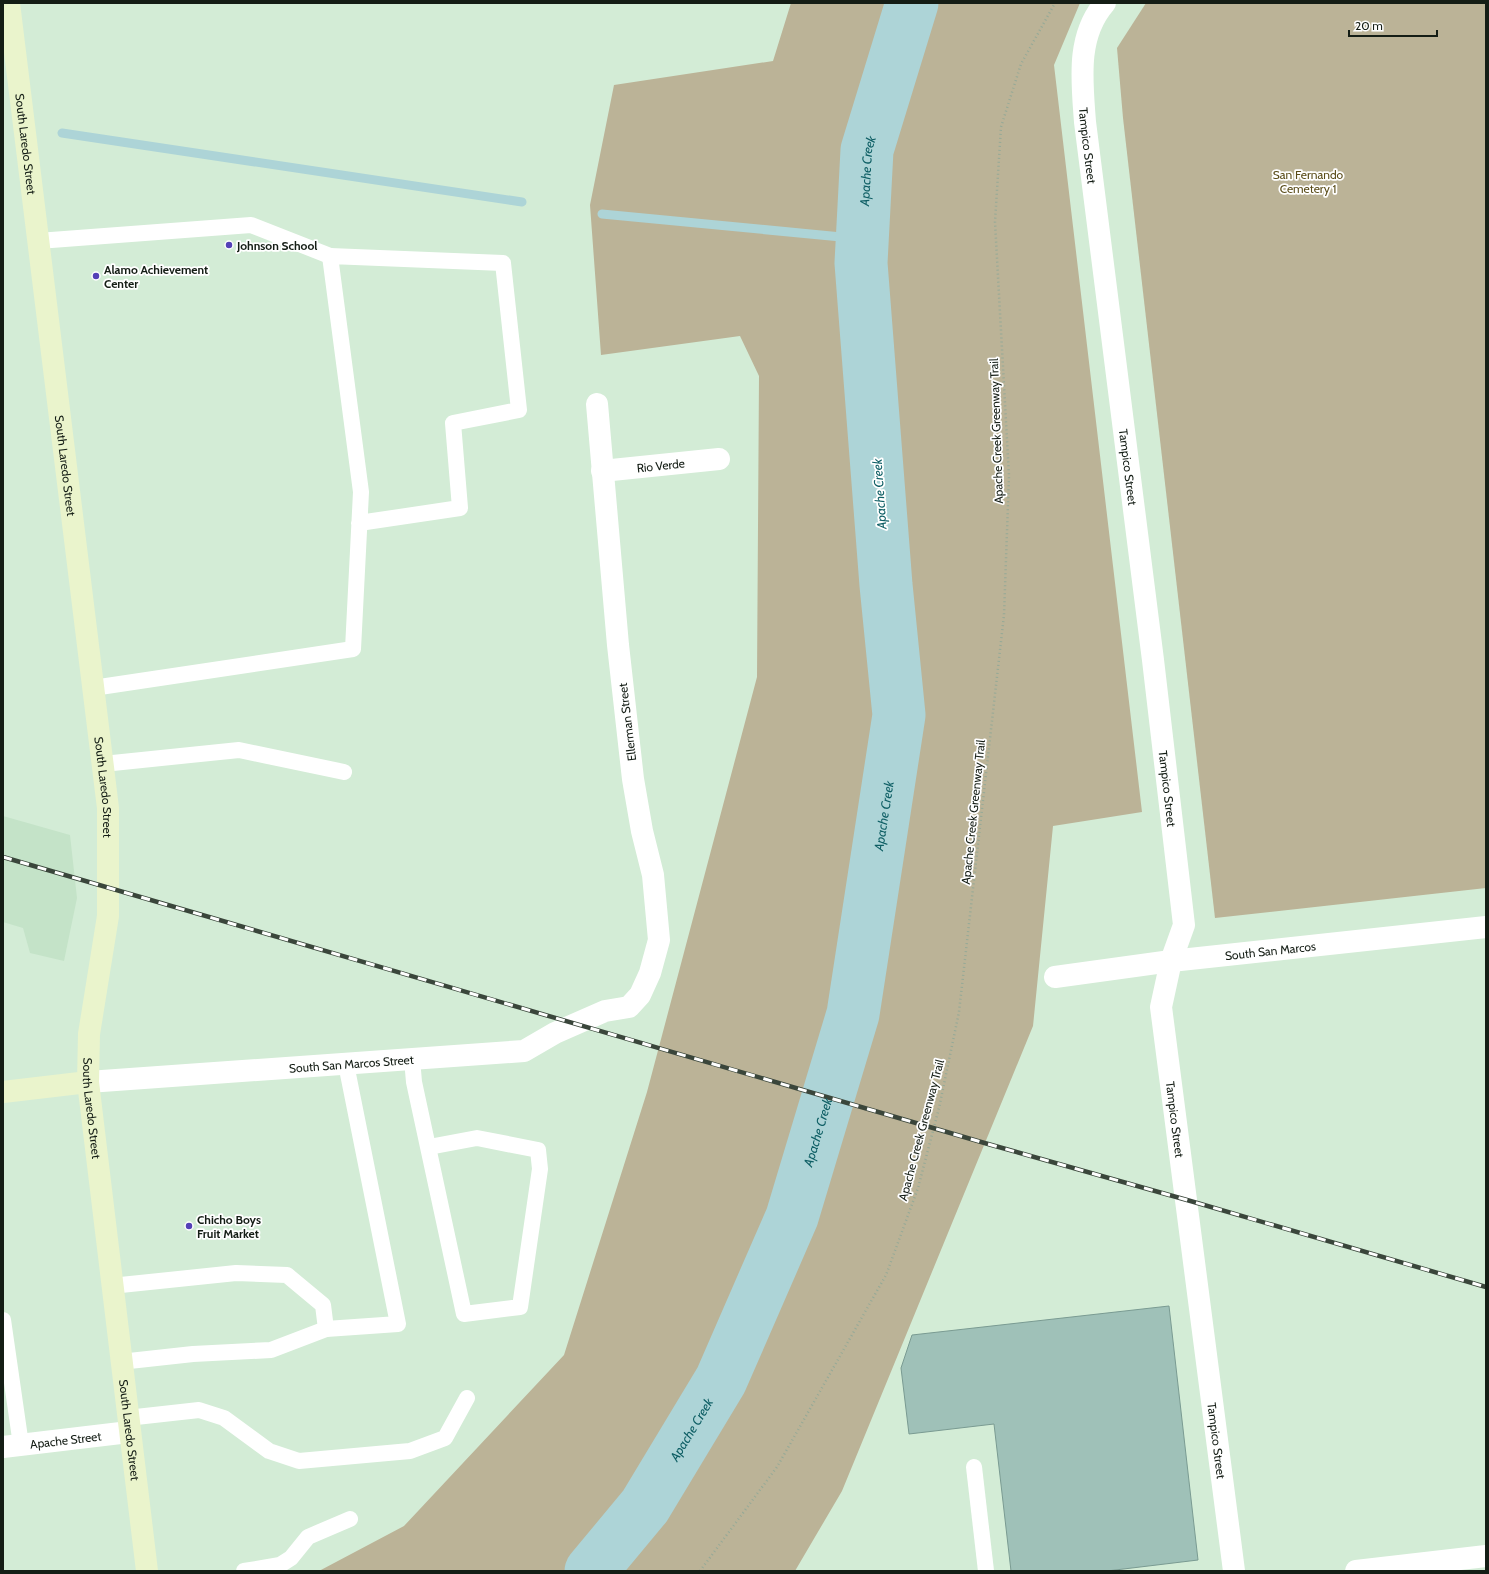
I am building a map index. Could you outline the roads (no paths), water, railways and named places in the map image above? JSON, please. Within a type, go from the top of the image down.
[{"type":"main road","name":"South Laredo Street","points":[[9,3],[108,808],[108,916],[105,945],[89,1034],[88,1082],[120,1362],[147,1571]]},
{"type":"main road","points":[[3,1092],[88,1082]]},
{"type":"street","name":"Tampico Street","points":[[1104,5],[1087,35],[1081,69],[1084,107],[1153,660],[1184,925],[1171,961],[1161,1007],[1234,1571]]},
{"type":"street","name":"Ellerman Street","points":[[597,404],[618,645],[633,779],[642,832],[653,875],[659,940],[650,973],[640,995],[629,1008],[605,1011]]},
{"type":"street","name":"Rio Verde","points":[[602,471],[719,460]]},
{"type":"street","name":"South San Marcos","points":[[1055,976],[1171,961],[1486,927]]},
{"type":"street","name":"South San Marcos Street","points":[[88,1082],[524,1051],[555,1033],[605,1011]]},
{"type":"street","name":"Apache Street","points":[[12,1446],[128,1425]]},
{"type":"street","points":[[1356,1571],[1486,1556]]},
{"type":"lane","points":[[38,242],[251,225],[330,256],[502,263],[519,410],[453,423],[460,508],[359,523]]},
{"type":"lane","points":[[94,688],[353,649],[361,492],[330,256]]},
{"type":"lane","points":[[103,764],[239,750],[344,772]]},
{"type":"lane","points":[[412,1059],[414,1082],[464,1314],[520,1307],[540,1169],[538,1150],[477,1138],[429,1147]]},
{"type":"lane","points":[[120,1362],[193,1354],[271,1350],[326,1329],[398,1324],[346,1064]]},
{"type":"lane","points":[[111,1286],[236,1274],[288,1275],[323,1305],[326,1329]]},
{"type":"lane","points":[[3,1320],[12,1446]]},
{"type":"lane","points":[[128,1425],[199,1410],[224,1418],[269,1451],[299,1461],[410,1450],[445,1438],[467,1398]]},
{"type":"lane","points":[[974,1467],[986,1571]]},
{"type":"lane","points":[[244,1571],[280,1565],[291,1558],[308,1537],[350,1519]]},
{"type":"waterway","name":"Apache Creek","points":[[591,1571],[645,1506],[721,1380],[792,1217],[853,1014],[899,715],[886,585],[861,263],[867,150],[912,3]]},
{"type":"waterway","points":[[62,133],[522,202]]},
{"type":"waterway","points":[[602,214],[862,239]]},
{"type":"railway","points":[[3,857],[988,1144],[1486,1287]]},
{"type":"place","name":"Johnson School","points":[[229,245]]},
{"type":"place","name":"Alamo Achievement Center","points":[[96,276]]},
{"type":"place","name":"Chicho Boys Fruit Market","points":[[189,1226]]},
{"type":"park label","name":"San Fernando Cemetery 1","points":[[1308,181]]}]
